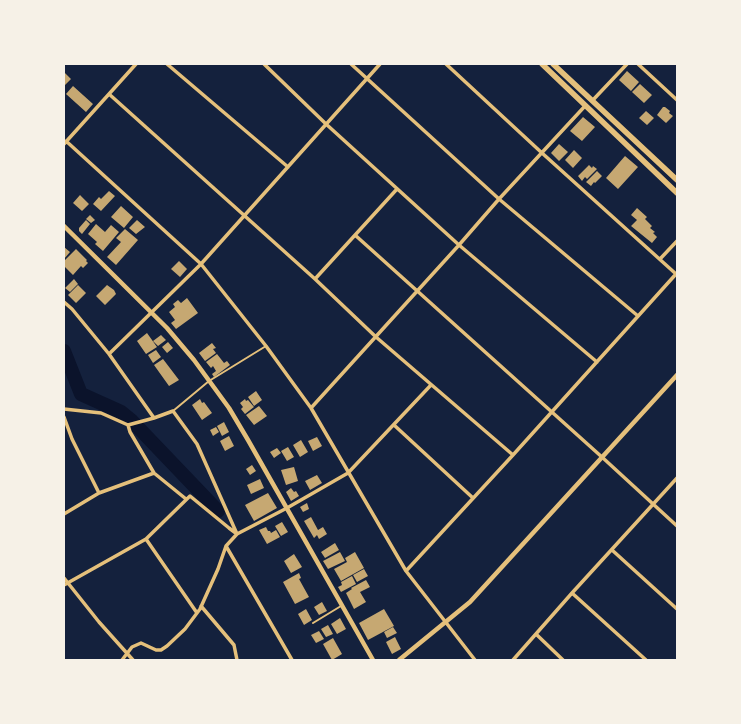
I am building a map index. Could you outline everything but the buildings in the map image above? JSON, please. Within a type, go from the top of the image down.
[{"type":"main road","points":[[542,64],[677,193]]},
{"type":"main road","points":[[552,64],[677,180]]},
{"type":"street","points":[[136,64],[65,143],[201,264],[266,346],[311,408],[406,571],[475,660]]},
{"type":"street","points":[[167,64],[288,167]]},
{"type":"street","points":[[264,64],[326,124],[459,245],[597,362]]},
{"type":"street","points":[[351,64],[499,199],[638,316]]},
{"type":"street","points":[[109,354],[201,264],[380,64]]},
{"type":"street","points":[[406,571],[676,274],[446,64]]},
{"type":"street","points":[[592,101],[627,64]]},
{"type":"street","points":[[638,64],[677,100]]},
{"type":"street","points":[[109,94],[376,337],[513,455]]},
{"type":"street","points":[[311,408],[499,199],[585,106]]},
{"type":"street","points":[[315,280],[397,189]]},
{"type":"street","points":[[64,226],[152,313],[180,344],[229,408],[373,660]]},
{"type":"street","points":[[355,235],[552,411],[677,526]]},
{"type":"street","points":[[660,259],[677,241]]},
{"type":"street","points":[[64,302],[72,309],[109,354],[154,418]]},
{"type":"street","points":[[399,660],[446,623],[477,595],[677,375]]},
{"type":"street","points":[[122,660],[132,647],[141,643],[156,650],[161,650],[179,634],[197,614],[218,569],[226,546],[237,534],[348,473],[431,385]]},
{"type":"street","points":[[64,409],[101,413],[128,425],[173,411],[197,444],[237,534]]},
{"type":"street","points":[[64,417],[72,439],[99,493]]},
{"type":"street","points":[[128,425],[130,432],[154,472],[186,499]]},
{"type":"street","points":[[394,425],[473,498]]},
{"type":"street","points":[[64,514],[99,493],[154,472]]},
{"type":"street","points":[[513,660],[677,478]]},
{"type":"street","points":[[65,584],[146,539],[190,496],[237,534]]},
{"type":"street","points":[[146,539],[197,614]]},
{"type":"street","points":[[226,546],[292,660]]},
{"type":"street","points":[[612,550],[677,609]]},
{"type":"street","points":[[64,578],[65,584],[126,654],[133,660]]},
{"type":"street","points":[[572,593],[646,660]]},
{"type":"street","points":[[201,606],[234,645],[236,660]]},
{"type":"street","points":[[537,635],[563,660]]},
{"type":"lane","points":[[173,411],[209,381],[266,346]]},
{"type":"lane","points":[[313,623],[342,606]]},
{"type":"waterway","points":[[64,351],[81,394],[121,412],[132,421],[218,511]]}]
